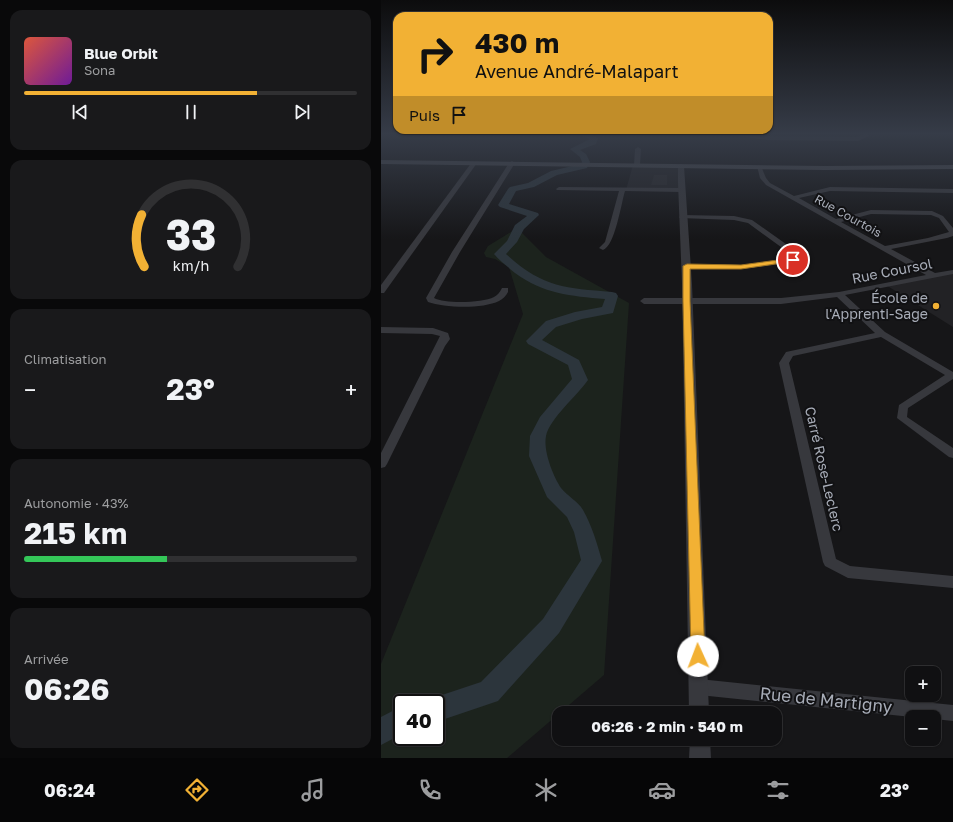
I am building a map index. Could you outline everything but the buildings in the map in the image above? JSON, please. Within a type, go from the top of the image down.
[{"type":"street","points":[[381,291],[469,168]]},
{"type":"street","points":[[505,290],[502,296],[497,299],[485,302],[440,303],[431,300],[455,252],[509,168]]},
{"type":"street","points":[[681,168],[682,217],[687,266],[699,706]]},
{"type":"street","name":"Rue Courtois","points":[[759,168],[763,178],[768,184],[934,276]]},
{"type":"street","points":[[559,189],[681,190]]},
{"type":"street","points":[[792,198],[830,189],[953,191]]},
{"type":"street","points":[[603,248],[608,242],[622,190]]},
{"type":"street","points":[[835,221],[871,212],[932,213],[941,217],[953,233],[944,237],[885,248]]},
{"type":"street","points":[[682,217],[734,218],[750,221],[796,254],[793,260],[741,267],[687,266]]},
{"type":"street","name":"Rue Coursol","points":[[644,301],[781,301],[839,294],[953,272]]},
{"type":"street","points":[[839,294],[882,334],[953,375],[903,407],[902,418],[953,454]]},
{"type":"street","points":[[381,330],[433,331],[445,335],[445,339],[440,346],[381,464]]},
{"type":"street","name":"Carré Rose-Leclerc","points":[[882,334],[789,354],[784,363],[830,562],[848,572],[953,582]]},
{"type":"street","name":"Rue de Martigny","points":[[699,687],[953,713]]},
{"type":"street","points":[[700,746],[701,758]]},
{"type":"shaded area","points":[[632,168],[681,168],[681,190],[626,190]]},
{"type":"shaded area","points":[[519,227],[520,231],[546,257],[629,303],[604,675],[568,706],[552,706],[552,719],[507,758],[381,758],[381,664],[523,314],[509,267],[495,259],[486,257],[484,253],[488,246]]},
{"type":"shaded area","name":"École de l'Apprenti-Sage","points":[[953,272],[953,327],[886,285]]},
{"type":"waterway","points":[[445,706],[489,692],[551,626],[592,561],[584,532],[575,513],[554,492],[538,456],[538,436],[548,417],[580,380],[574,363],[533,341],[551,324],[580,315],[608,310],[612,296],[571,292],[548,287],[523,273],[500,254],[512,242],[519,227],[534,215],[503,205],[513,189],[531,185],[554,173],[574,168]]},
{"type":"waterway","points":[[381,732],[393,725]]},
{"type":"place","name":"École de l'Apprenti-Sage","points":[[936,306]]},
{"type":"route","points":[[698,656],[687,266],[741,267],[793,260]]}]
